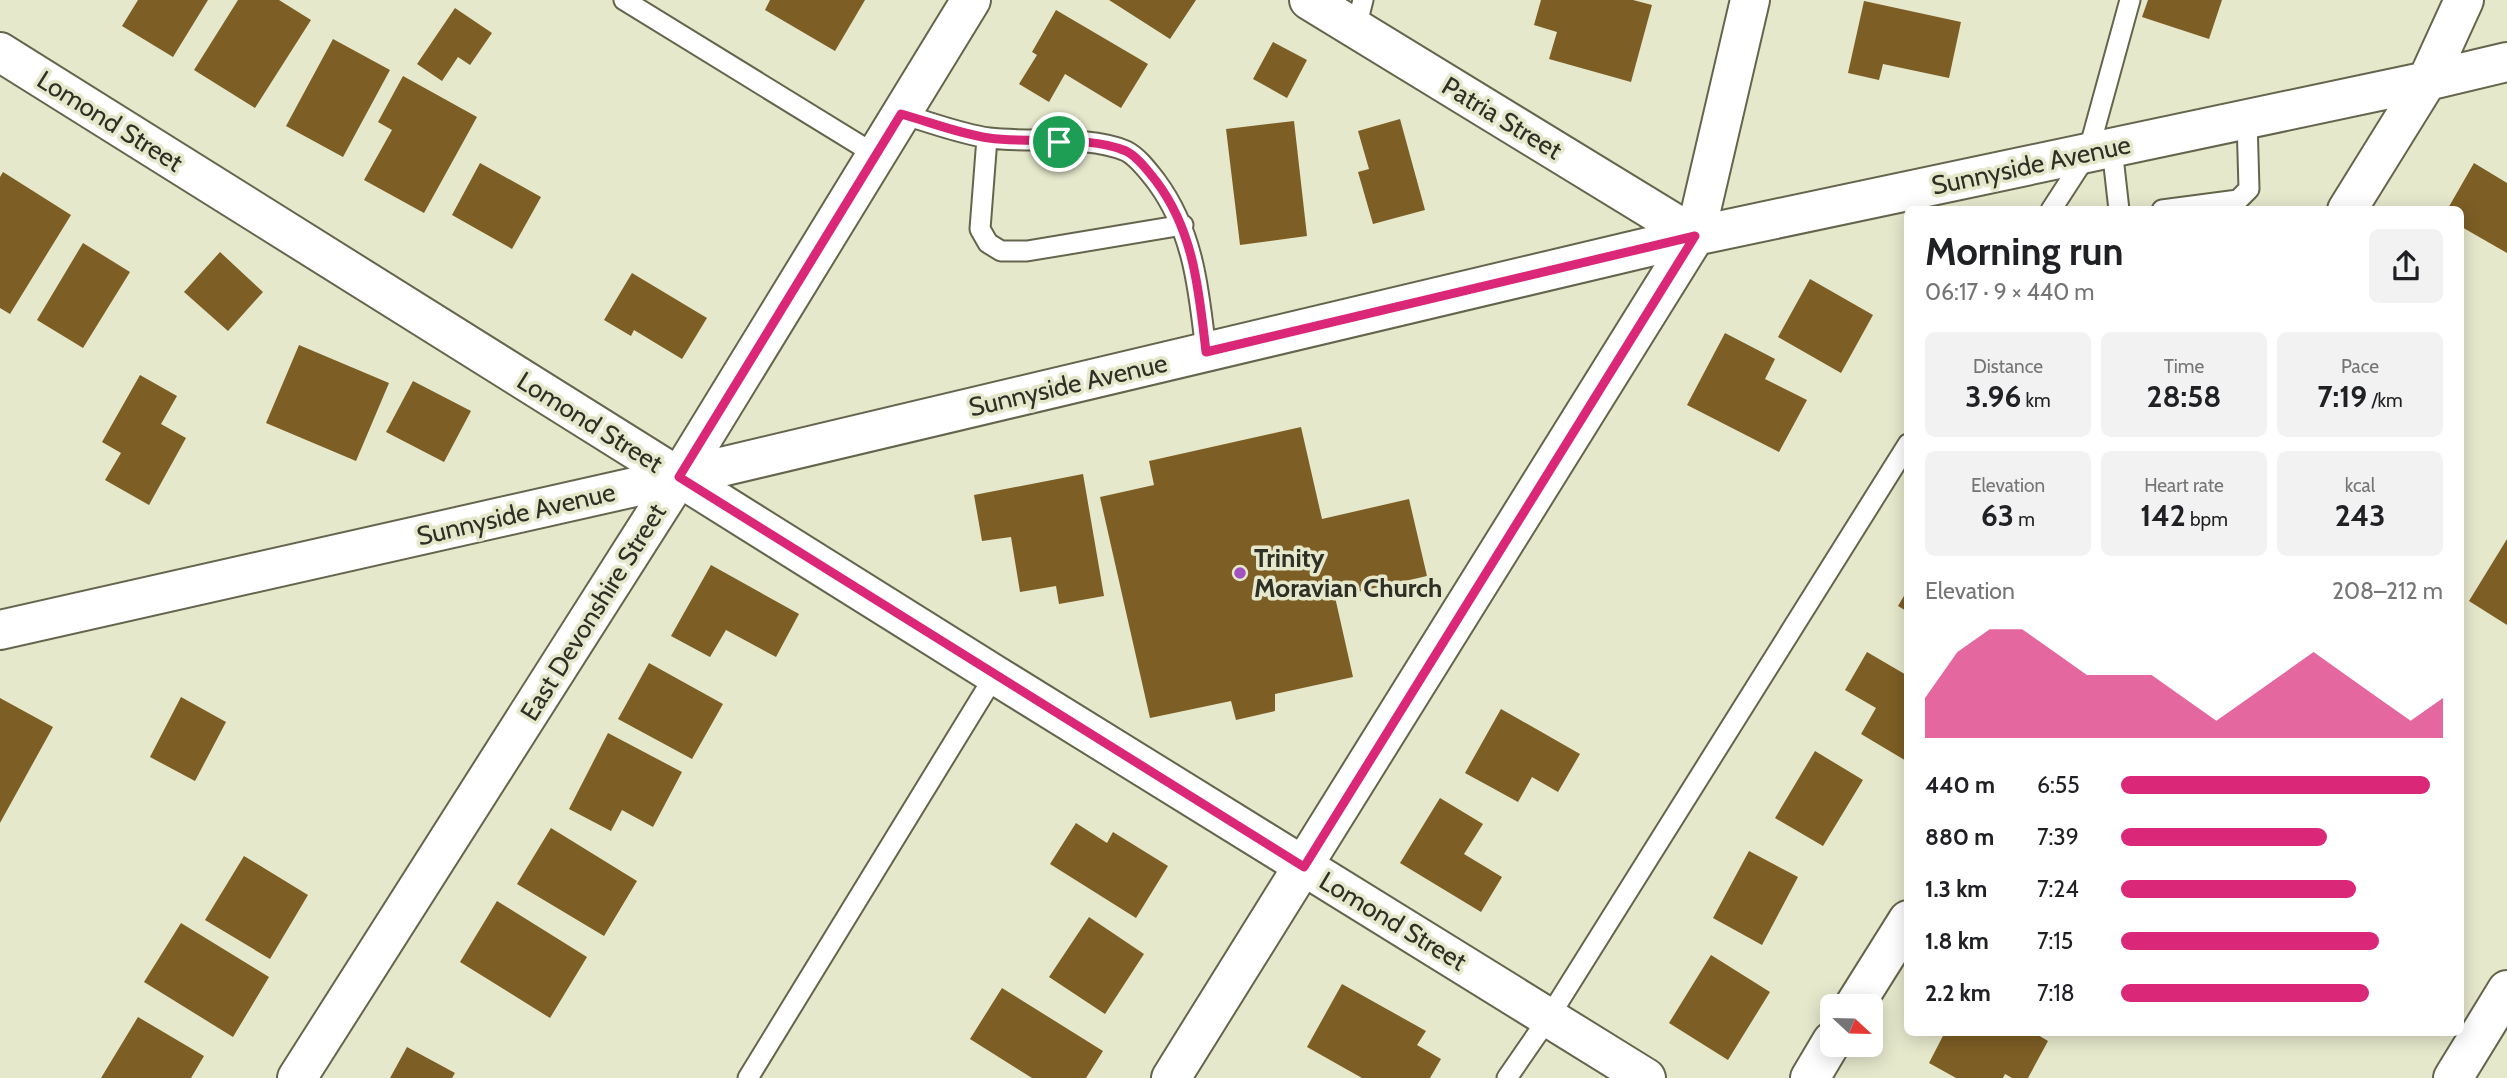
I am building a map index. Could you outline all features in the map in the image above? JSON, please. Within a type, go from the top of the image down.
[{"type":"street","name":"East Devonshire Street","points":[[297,1078],[679,477],[971,0]]},
{"type":"street","name":"Patria Street","points":[[1309,0],[1359,14],[1695,236]]},
{"type":"street","points":[[1171,1078],[1695,236],[1750,0]]},
{"type":"street","points":[[2349,206],[2427,81],[2464,0]]},
{"type":"street","name":"Lomond Street","points":[[0,51],[995,675],[1646,1078]]},
{"type":"street","name":"Sunnyside Avenue","points":[[0,630],[679,477],[1695,236],[2247,120],[2507,62]]},
{"type":"street","points":[[1862,994],[1904,926]]},
{"type":"street","points":[[2452,1078],[2507,990]]},
{"type":"street","points":[[1810,1078],[1822,1057]]},
{"type":"lane","points":[[624,0],[876,155]]},
{"type":"lane","points":[[2055,206],[2100,150],[2130,0]]},
{"type":"lane","points":[[901,114],[987,138],[1102,143],[1129,152],[1147,169],[1167,195],[1182,225],[1198,276],[1206,352]]},
{"type":"lane","points":[[2192,206],[2238,200],[2249,189],[2247,120]]},
{"type":"lane","points":[[987,138],[980,229],[988,243],[1001,251],[1027,251],[1182,225]]},
{"type":"lane","points":[[2100,150],[2118,206]]},
{"type":"lane","points":[[1507,1078],[1549,1017],[1904,450]]},
{"type":"lane","points":[[748,1078],[995,675]]},
{"type":"building","points":[[138,0],[208,0],[173,57],[122,26]]},
{"type":"building","points":[[238,0],[279,0],[311,20],[255,108],[194,70]]},
{"type":"building","points":[[770,0],[865,0],[835,51],[765,10]]},
{"type":"building","points":[[1109,0],[1196,0],[1170,39]]},
{"type":"building","points":[[1541,0],[1633,0],[1652,5],[1631,82],[1549,59],[1557,32],[1534,25]]},
{"type":"building","points":[[2148,0],[2222,0],[2209,39],[2142,17]]},
{"type":"building","points":[[1864,1],[1961,22],[1949,78],[1883,64],[1879,80],[1848,73]]},
{"type":"building","points":[[455,8],[492,33],[470,65],[458,57],[442,81],[417,64]]},
{"type":"building","points":[[1056,10],[1148,64],[1121,108],[1065,74],[1049,102],[1019,84],[1037,55],[1032,52]]},
{"type":"building","points":[[333,39],[390,70],[343,157],[286,126]]},
{"type":"building","points":[[1273,42],[1307,60],[1287,98],[1253,79]]},
{"type":"building","points":[[403,76],[477,117],[424,213],[364,180],[392,130],[378,122]]},
{"type":"building","points":[[1400,119],[1425,210],[1373,224],[1358,172],[1369,169],[1358,131]]},
{"type":"building","points":[[1294,121],[1307,236],[1240,245],[1226,129]]},
{"type":"building","points":[[480,163],[541,197],[512,249],[452,215]]},
{"type":"building","points":[[2474,163],[2507,183],[2507,253],[2464,228],[2464,206],[2449,206]]},
{"type":"building","points":[[3,172],[71,215],[10,314],[0,308],[0,177]]},
{"type":"building","points":[[83,243],[130,272],[83,348],[37,320]]},
{"type":"building","points":[[220,252],[263,292],[228,331],[184,292]]},
{"type":"building","points":[[632,273],[707,318],[682,359],[634,330],[631,336],[604,320]]},
{"type":"building","points":[[1810,279],[1873,315],[1841,373],[1778,337]]},
{"type":"building","points":[[1725,333],[1775,359],[1765,379],[1807,400],[1779,452],[1687,405]]},
{"type":"building","points":[[299,345],[389,383],[356,461],[266,423]]},
{"type":"building","points":[[140,375],[177,396],[161,424],[186,438],[149,505],[105,480],[121,453],[102,442]]},
{"type":"building","points":[[413,381],[471,411],[444,462],[386,432]]},
{"type":"building","points":[[1301,427],[1322,519],[1409,499],[1427,576],[1335,597],[1353,677],[1275,694],[1275,711],[1236,720],[1231,701],[1150,718],[1100,497],[1154,485],[1149,461]]},
{"type":"building","points":[[1083,474],[1104,596],[1059,604],[1056,586],[1020,592],[1011,537],[982,541],[974,495]]},
{"type":"building","points":[[2507,539],[2507,625],[2469,601]]},
{"type":"building","points":[[711,565],[799,614],[776,657],[726,630],[710,657],[671,636]]},
{"type":"building","points":[[1904,596],[1904,610],[1898,606]]},
{"type":"building","points":[[1867,652],[1904,674],[1904,760],[1861,734],[1876,708],[1845,690]]},
{"type":"building","points":[[649,663],[723,704],[692,759],[618,719]]},
{"type":"building","points":[[181,697],[226,722],[195,781],[150,757]]},
{"type":"building","points":[[0,698],[53,727],[0,823]]},
{"type":"building","points":[[1501,709],[1580,754],[1558,792],[1532,777],[1518,802],[1465,773]]},
{"type":"building","points":[[608,733],[682,772],[653,827],[622,810],[611,831],[569,809]]},
{"type":"building","points":[[1815,751],[1863,780],[1823,846],[1775,818]]},
{"type":"building","points":[[1440,798],[1483,824],[1464,854],[1502,877],[1481,912],[1400,863]]},
{"type":"building","points":[[1076,823],[1107,843],[1113,832],[1168,866],[1136,918],[1050,864]]},
{"type":"building","points":[[551,828],[637,881],[604,936],[517,884]]},
{"type":"building","points":[[1749,851],[1798,877],[1762,945],[1713,918]]},
{"type":"building","points":[[244,856],[308,895],[270,959],[205,920]]},
{"type":"building","points":[[497,901],[587,957],[550,1018],[460,962]]},
{"type":"building","points":[[1089,917],[1144,954],[1105,1014],[1049,977]]},
{"type":"building","points":[[181,923],[269,977],[233,1037],[144,982]]},
{"type":"building","points":[[1711,955],[1770,992],[1728,1060],[1669,1023]]},
{"type":"building","points":[[1342,984],[1426,1031],[1417,1045],[1441,1059],[1430,1078],[1362,1078],[1307,1047]]},
{"type":"building","points":[[1002,988],[1103,1051],[1086,1078],[1032,1078],[970,1039]]},
{"type":"building","points":[[138,1017],[204,1056],[191,1078],[101,1078]]},
{"type":"building","points":[[1943,1036],[2040,1036],[2048,1041],[2028,1078],[2012,1078],[2005,1074],[2003,1078],[1956,1078],[1929,1063]]},
{"type":"building","points":[[407,1047],[455,1073],[452,1078],[390,1078]]},
{"type":"place","name":"Trinity Moravian Church","points":[[1240,573]]},
{"type":"route","points":[[901,114],[987,138],[1059,142],[1102,143],[1129,152],[1147,169],[1167,195],[1182,225],[1198,276],[1206,352],[1695,236],[1304,867],[679,477],[901,114]]}]
